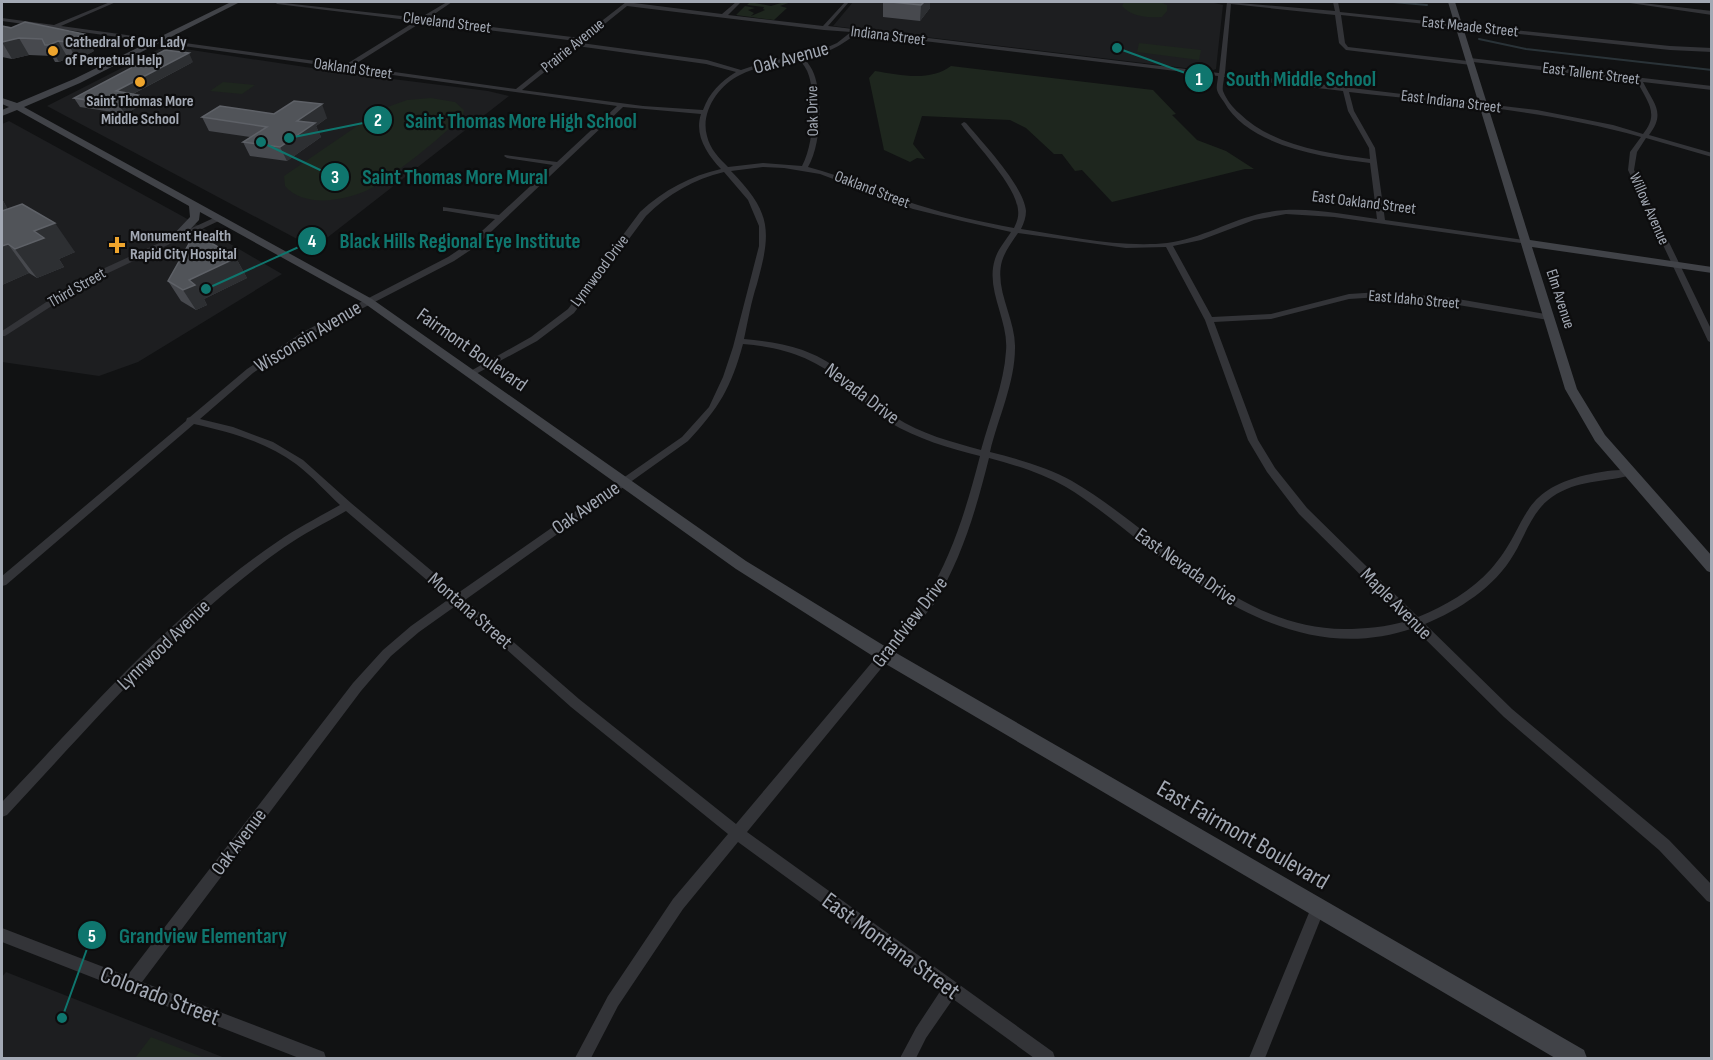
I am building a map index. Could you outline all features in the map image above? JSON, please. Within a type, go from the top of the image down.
[{"type":"street","points":[[55,27],[112,2]]},
{"type":"street","points":[[2,113],[77,81],[236,2]]},
{"type":"street","name":"Cleveland Street","points":[[277,2],[578,42],[707,62],[742,72]]},
{"type":"street","points":[[345,68],[450,2]]},
{"type":"street","points":[[723,16],[739,2]]},
{"type":"street","name":"Oak Avenue","points":[[824,28],[846,2]]},
{"type":"street","points":[[1229,2],[1220,90],[1223,99],[1236,114],[1271,138],[1328,155],[1372,161]]},
{"type":"street","name":"East Meade Street","points":[[1229,2],[1282,4],[1338,13],[1670,48],[1712,50]]},
{"type":"street","points":[[1336,2],[1338,13]]},
{"type":"street","name":"Elm Avenue","points":[[1451,2],[1571,389],[1580,408],[1600,438],[1712,567]]},
{"type":"street","points":[[1626,2],[1712,12]]},
{"type":"street","points":[[1705,2],[1712,12]]},
{"type":"street","name":"Indiana Street","points":[[627,3],[1008,50]]},
{"type":"street","name":"Prairie Avenue","points":[[518,90],[627,3]]},
{"type":"street","name":"East Tallent Street","points":[[1338,13],[1342,43],[1346,48],[1712,88]]},
{"type":"street","name":"Oakland Street","points":[[2,20],[622,105],[704,112]]},
{"type":"street","name":"Oak Avenue","points":[[131,984],[357,687],[387,653],[415,628],[456,598],[685,438],[703,419],[722,389],[739,341],[759,260],[763,232],[759,212],[753,201],[726,170],[702,135],[701,125],[704,112],[715,91],[742,72],[841,44],[855,32]]},
{"type":"street","name":"East Indiana Street","points":[[1008,50],[1561,116],[1712,155]]},
{"type":"street","name":"Oak Drive","points":[[799,57],[813,77],[815,138],[813,153],[805,167]]},
{"type":"street","name":"Willow Avenue","points":[[1639,80],[1656,114],[1656,119],[1632,151],[1631,170],[1711,337]]},
{"type":"street","points":[[1346,90],[1351,111],[1370,142],[1381,221]]},
{"type":"street","name":"Fairmont Boulevard","points":[[2,101],[18,107],[368,301],[741,565],[885,655]]},
{"type":"street","name":"Wisconsin Avenue","points":[[2,582],[190,420],[275,352],[465,250],[622,105]]},
{"type":"street","name":"Grandview Drive","points":[[583,1059],[597,1029],[645,949],[678,904],[930,601],[953,563],[965,529],[1010,362],[1010,329],[998,292],[997,265],[1000,255],[1016,229],[1022,212],[1016,193],[964,124]]},
{"type":"street","points":[[507,156],[559,164]]},
{"type":"street","name":"Oakland Street","points":[[726,170],[763,165],[805,167],[833,174],[920,208],[1016,229]]},
{"type":"street","name":"Lynnwood Drive","points":[[471,373],[534,339],[571,311],[643,214],[657,199],[674,188],[726,170]]},
{"type":"street","points":[[176,238],[195,218],[194,204]]},
{"type":"street","points":[[446,209],[502,218]]},
{"type":"street","name":"East Oakland Street","points":[[1016,229],[1107,244],[1169,244],[1199,238],[1244,220],[1274,213],[1316,213],[1712,270]]},
{"type":"street","name":"Third Street","points":[[2,334],[86,280],[221,218]]},
{"type":"street","name":"Maple Avenue","points":[[1169,244],[1209,320],[1253,440],[1271,470],[1303,511],[1508,713],[1664,845],[1712,896]]},
{"type":"street","name":"East Idaho Street","points":[[1209,320],[1267,316],[1291,312],[1340,297],[1378,294],[1548,317]]},
{"type":"street","name":"Nevada Drive","points":[[739,341],[763,343],[810,356],[827,365],[899,424],[949,444],[985,453]]},
{"type":"street","name":"Montana Street","points":[[190,420],[230,429],[283,450],[456,598],[574,704],[736,832]]},
{"type":"street","name":"East Nevada Drive","points":[[985,453],[1035,469],[1084,494],[1213,591],[1256,614],[1308,630],[1365,634],[1415,623],[1451,606],[1483,583],[1506,558],[1528,517],[1545,497],[1575,482],[1628,472]]},
{"type":"street","name":"Lynnwood Avenue","points":[[2,811],[164,642],[227,585],[275,548],[347,506]]},
{"type":"street","name":"East Fairmont Boulevard","points":[[885,655],[1576,1059]]},
{"type":"street","name":"East Montana Street","points":[[736,832],[1047,1059]]},
{"type":"street","points":[[1257,1059],[1318,908]]},
{"type":"street","name":"Colorado Street","points":[[2,935],[318,1059]]},
{"type":"street","points":[[908,1059],[921,1033],[950,989]]},
{"type":"shaded area","points":[[750,2],[771,6],[781,3],[774,2],[791,2],[780,6],[787,8],[774,20],[736,15],[745,6],[755,8],[748,10],[754,13],[751,16],[765,10],[764,7],[747,5]]},
{"type":"shaded area","points":[[853,2],[1210,2],[1223,5],[1216,69],[1210,71],[833,26]]},
{"type":"shaded area","points":[[1124,2],[1160,2],[1167,5],[1167,11],[1162,17],[1140,16],[1126,10],[1122,6]]},
{"type":"shaded area","points":[[1139,43],[1201,50],[1199,60],[1137,52]]},
{"type":"shaded area","points":[[165,46],[345,73],[488,91],[509,96],[314,248],[47,106]]},
{"type":"shaded area","points":[[951,66],[1153,90],[1176,114],[1172,115],[1197,140],[1226,151],[1254,169],[1245,169],[1112,202],[1082,170],[1075,171],[1062,154],[1054,154],[1026,128],[1010,120],[922,116],[913,144],[925,159],[917,158],[910,162],[884,150],[869,78],[875,71],[924,76],[943,71]]},
{"type":"shaded area","points":[[223,82],[255,85],[242,94],[210,91]]},
{"type":"shaded area","points":[[431,98],[455,102],[464,110],[463,115],[418,155],[378,184],[358,194],[325,200],[303,197],[293,193],[285,186],[284,176],[382,109],[407,100]]},
{"type":"shaded area","name":"Monument Health Rapid City Hospital","points":[[9,121],[282,274],[138,362],[99,376],[2,362],[2,124]]},
{"type":"shaded area","points":[[6,972],[225,1058],[2,1058],[2,977]]},
{"type":"shaded area","points":[[151,1037],[205,1058],[135,1058]]},
{"type":"building","points":[[891,2],[924,2],[921,5]]},
{"type":"building","points":[[25,22],[84,34],[67,42],[58,41],[49,45],[45,45],[42,39],[19,38],[2,42],[2,26],[11,28]]},
{"type":"building","points":[[165,50],[189,53],[116,91],[138,95],[119,105],[74,98]]},
{"type":"building","points":[[294,101],[322,104],[297,121],[315,123],[280,147],[243,142],[267,127],[202,117],[220,106],[274,114]]},
{"type":"building","points":[[22,204],[55,223],[34,231],[44,238],[15,249],[8,244],[2,246],[2,211]]},
{"type":"building","points":[[195,233],[236,258],[189,280],[195,285],[183,290],[168,281]]},
{"type":"waterway","points":[[1393,2],[1427,5]]},
{"type":"waterway","points":[[1479,39],[1526,49],[1712,70]]},
{"type":"place","name":"South Middle School","points":[[1117,48]]},
{"type":"place","name":"Cathedral of Our Lady of Perpetual Help","points":[[53,51]]},
{"type":"place","name":"Saint Thomas More Middle School","points":[[140,82]]},
{"type":"place","name":"Saint Thomas More High School","points":[[289,138]]},
{"type":"place","name":"Saint Thomas More Mural","points":[[261,142]]},
{"type":"place","name":"Monument Health Rapid City Hospital","points":[[117,245]]},
{"type":"place","name":"Black Hills Regional Eye Institute","points":[[206,289]]},
{"type":"place","name":"Grandview Elementary","points":[[62,1018]]}]
